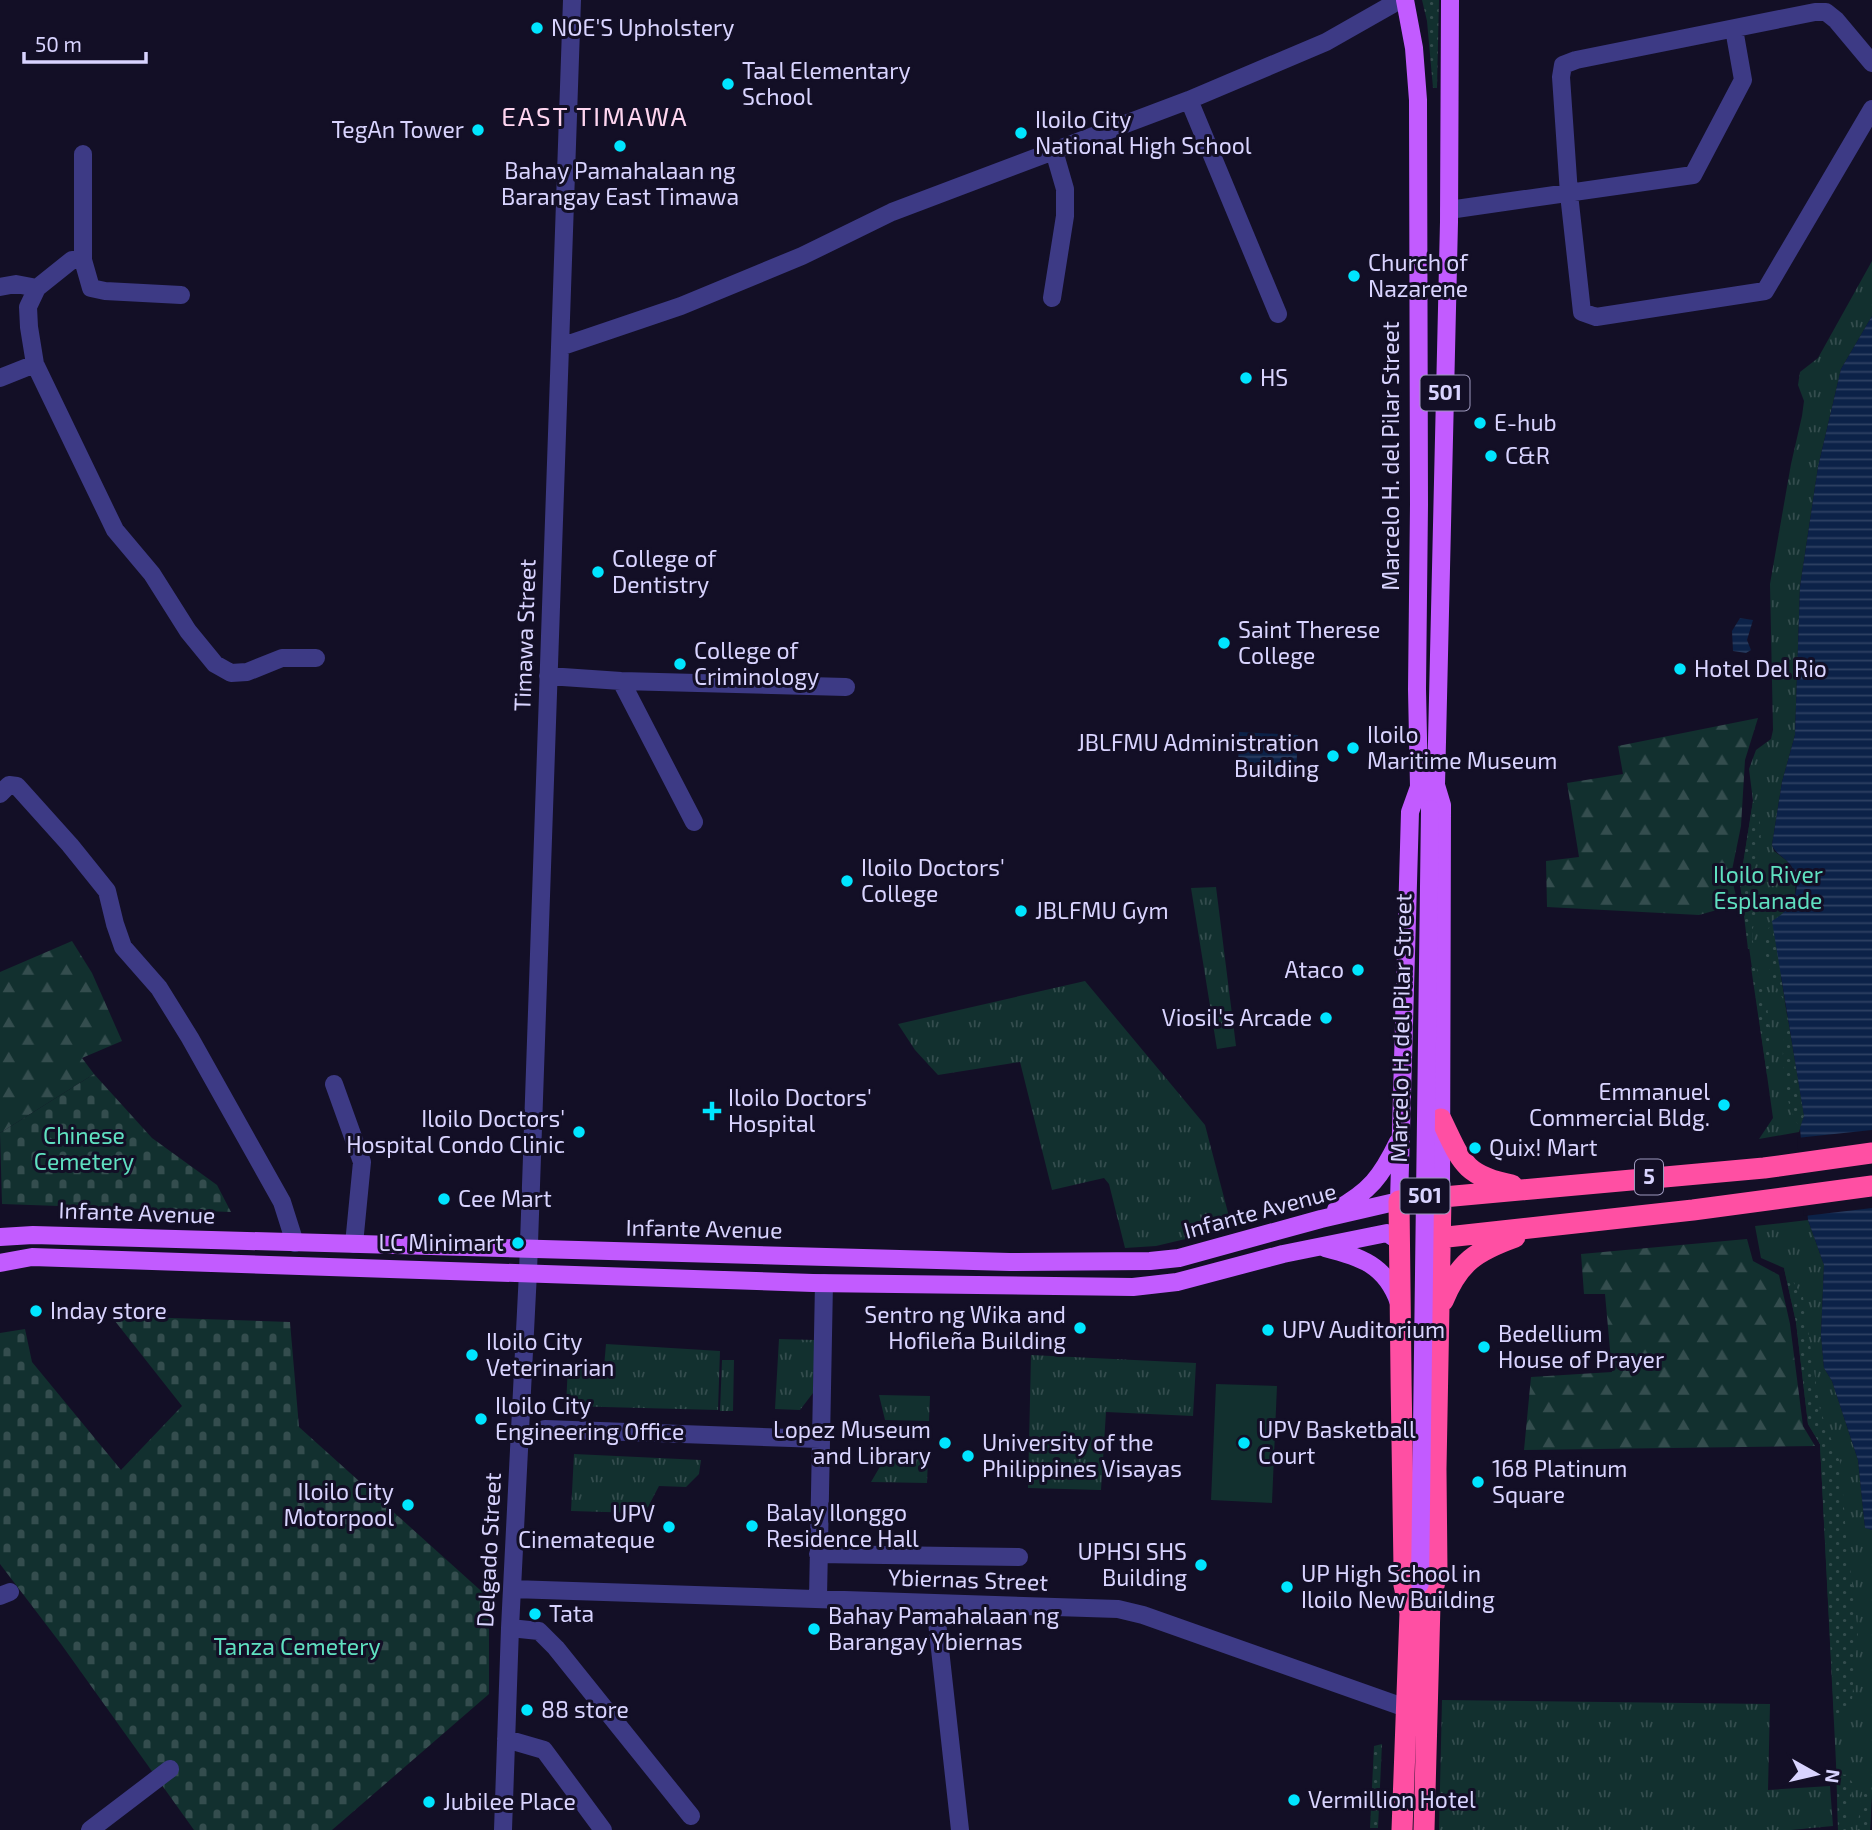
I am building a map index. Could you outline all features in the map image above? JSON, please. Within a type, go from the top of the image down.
[{"type":"highway","points":[[1441,1119],[1456,1152],[1475,1174],[1507,1185],[1535,1189]]},
{"type":"highway","name":"5","points":[[1399,1201],[1764,1168],[1872,1153]]},
{"type":"highway","points":[[1718,1171],[1720,1207]]},
{"type":"highway","name":"5","points":[[1399,1241],[1720,1207],[1872,1186]]},
{"type":"highway","name":"Marcelo H. del Pilar Street","points":[[1430,1604],[1437,1572],[1441,1197]]},
{"type":"highway","name":"Marcelo H. del Pilar Street","points":[[1399,1201],[1404,1585],[1410,1613]]},
{"type":"highway","points":[[1438,1313],[1451,1281],[1469,1258],[1497,1243],[1539,1228]]},
{"type":"highway","name":"501","points":[[1424,1830],[1430,1604]]},
{"type":"highway","name":"501","points":[[1402,1830],[1410,1613]]},
{"type":"main road","name":"Marcelo H. del Pilar Street","points":[[1402,0],[1414,48],[1418,100],[1417,688],[1430,809],[1420,1584]]},
{"type":"main road","name":"Marcelo H. del Pilar Street","points":[[1399,1201],[1410,812],[1428,786],[1449,209],[1450,0]]},
{"type":"main road","name":"Marcelo H. del Pilar Street","points":[[1428,786],[1443,805],[1441,1197]]},
{"type":"main road","points":[[1321,1219],[1355,1200],[1373,1185],[1385,1169],[1402,1133]]},
{"type":"main road","name":"Infante Avenue","points":[[0,1237],[33,1235],[1010,1262],[1150,1261],[1213,1251],[1321,1219],[1399,1201]]},
{"type":"main road","name":"Infante Avenue","points":[[0,1263],[32,1256],[824,1283],[1133,1287],[1177,1282],[1318,1246],[1387,1233],[1399,1241]]},
{"type":"main road","points":[[1318,1246],[1371,1263],[1390,1284],[1402,1312]]},
{"type":"main road","points":[[622,1275],[623,1252]]},
{"type":"main road","name":"501","points":[[1420,1584],[1430,1604]]},
{"type":"main road","name":"501","points":[[1410,1613],[1420,1584]]},
{"type":"street","name":"Timawa Street","points":[[528,1272],[572,0]]},
{"type":"street","points":[[560,347],[681,306],[802,256],[892,212],[1189,100],[1326,42],[1402,0]]},
{"type":"street","points":[[1872,63],[1836,20],[1826,12],[1815,12],[1563,65],[1561,77],[1569,194],[1582,312],[1596,317],[1765,291],[1872,109]]},
{"type":"street","points":[[1449,209],[1693,175],[1743,80],[1734,29]]},
{"type":"street","points":[[1189,100],[1278,314]]},
{"type":"street","points":[[1052,298],[1065,216],[1065,189],[1054,151]]},
{"type":"street","points":[[83,154],[83,260],[91,288],[181,295]]},
{"type":"street","points":[[83,260],[72,260],[37,289],[28,307],[35,363],[115,530],[152,574],[188,631],[215,664],[231,673],[247,672],[282,658],[316,658]]},
{"type":"street","points":[[0,287],[16,284],[37,289]]},
{"type":"street","points":[[0,378],[35,363]]},
{"type":"street","points":[[548,676],[621,681],[846,687]]},
{"type":"street","points":[[621,681],[694,822]]},
{"type":"street","points":[[0,794],[9,785],[17,786],[107,891],[123,947],[159,988],[190,1038],[282,1202],[295,1243]]},
{"type":"street","points":[[334,1084],[362,1162],[355,1244]]},
{"type":"street","name":"Delgado Street","points":[[503,1830],[528,1272]]},
{"type":"street","points":[[818,1598],[824,1283]]},
{"type":"street","points":[[545,1429],[821,1438]]},
{"type":"street","points":[[818,1553],[1019,1557]]},
{"type":"street","name":"Ybiernas Street","points":[[512,1589],[1118,1609],[1143,1615],[1406,1708]]},
{"type":"street","points":[[935,1604],[960,1830]]},
{"type":"street","points":[[510,1628],[539,1631],[548,1640],[691,1816]]},
{"type":"street","points":[[506,1739],[544,1750],[603,1830]]},
{"type":"street","points":[[90,1830],[170,1769]]},
{"type":"green space","points":[[1422,0],[1439,0],[1437,88],[1433,88],[1427,21]]},
{"type":"green space","name":"Iloilo River Esplanade","points":[[1872,261],[1872,316],[1841,369],[1818,467],[1800,587],[1795,735],[1782,782],[1772,845],[1796,876],[1795,897],[1781,916],[1781,979],[1804,1116],[1799,1132],[1759,1139],[1773,1118],[1740,883],[1753,801],[1749,769],[1756,750],[1771,739],[1773,730],[1770,584],[1802,416],[1804,401],[1798,385],[1800,372],[1818,358]]},
{"type":"green space","points":[[1758,718],[1745,760],[1741,826],[1731,875],[1738,904],[1699,915],[1547,907],[1546,861],[1579,857],[1567,783],[1623,774],[1618,746]]},
{"type":"green space","points":[[1753,801],[1761,836],[1749,886],[1752,902],[1760,907],[1753,927],[1754,948],[1748,949],[1740,883]]},
{"type":"green space","points":[[1216,887],[1236,1046],[1217,1049],[1191,888]]},
{"type":"green space","points":[[1772,921],[1785,1002],[1767,962],[1766,941]]},
{"type":"green space","points":[[72,941],[92,973],[122,1041],[82,1058],[94,1074],[0,1133],[0,972]]},
{"type":"green space","points":[[1751,967],[1756,967],[1767,1005],[1770,1062],[1767,1075]]},
{"type":"green space","points":[[1085,981],[1205,1125],[1232,1228],[1156,1246],[1125,1248],[1109,1184],[1104,1178],[1052,1190],[1020,1062],[938,1075],[915,1050],[898,1024]]},
{"type":"green space","points":[[1787,1014],[1804,1116],[1800,1128],[1793,1116],[1783,1072]]},
{"type":"green space","name":"Chinese Cemetery","points":[[94,1074],[152,1138],[217,1185],[231,1212],[2,1204],[0,1133]]},
{"type":"green space","points":[[1808,1220],[1824,1265],[1821,1335],[1824,1368],[1832,1381],[1858,1460],[1865,1527],[1872,1530],[1870,1830],[1838,1830],[1820,1444],[1808,1424],[1796,1322],[1784,1268],[1761,1258],[1755,1226]]},
{"type":"green space","points":[[1747,1239],[1753,1261],[1779,1275],[1790,1324],[1803,1426],[1815,1446],[1524,1450],[1531,1377],[1612,1372],[1605,1294],[1584,1294],[1581,1254]]},
{"type":"green space","points":[[1784,1268],[1803,1297],[1820,1410],[1841,1465],[1846,1535],[1858,1632],[1852,1700],[1843,1712],[1834,1715],[1820,1444],[1808,1424],[1796,1322]]},
{"type":"green space","name":"Tanza Cemetery","points":[[111,1316],[290,1322],[299,1427],[489,1598],[489,1694],[332,1830],[194,1830],[61,1644],[0,1564],[0,1333],[25,1329],[32,1362],[121,1470],[182,1406]]},
{"type":"green space","points":[[779,1339],[815,1340],[813,1393],[800,1410],[775,1409]]},
{"type":"green space","points":[[606,1344],[720,1351],[718,1410],[566,1406],[568,1365],[604,1367]]},
{"type":"green space","points":[[1031,1355],[1196,1363],[1193,1416],[1106,1412],[1101,1490],[1028,1488]]},
{"type":"green space","points":[[722,1360],[734,1360],[733,1411],[720,1411]]},
{"type":"green space","name":"UPV Basketball Court","points":[[1216,1384],[1277,1386],[1272,1503],[1211,1500]]},
{"type":"green space","points":[[879,1395],[930,1396],[929,1421],[885,1420]]},
{"type":"green space","points":[[574,1454],[701,1460],[699,1474],[686,1487],[659,1486],[648,1507],[639,1513],[571,1511]]},
{"type":"green space","points":[[885,1458],[928,1459],[927,1483],[871,1482]]},
{"type":"green space","points":[[1442,1700],[1770,1704],[1768,1790],[1830,1786],[1833,1826],[1791,1830],[1439,1830]]},
{"type":"green space","points":[[1382,1744],[1378,1828],[1370,1828],[1374,1746]]},
{"type":"green space","points":[[1837,1774],[1848,1775],[1853,1784],[1846,1830],[1838,1830]]},
{"type":"green space","points":[[1872,1778],[1870,1830],[1857,1830],[1863,1787]]},
{"type":"water","points":[[1872,316],[1872,1530],[1865,1528],[1858,1460],[1832,1381],[1824,1368],[1821,1335],[1824,1265],[1808,1220],[1800,1128],[1804,1116],[1772,921],[1792,902],[1797,886],[1793,869],[1772,845],[1782,782],[1795,735],[1800,587],[1818,467],[1841,369]]},
{"type":"water","points":[[1740,618],[1753,620],[1747,640],[1751,650],[1746,653],[1733,651],[1732,631]]},
{"type":"water","points":[[1239,732],[1298,735],[1296,773],[1238,771]]},
{"type":"pier","points":[[1872,1130],[1872,1208],[1804,1216],[1797,1138]]},
{"type":"place","name":"NOE'S Upholstery","points":[[537,28]]},
{"type":"place","name":"Taal Elementary School","points":[[728,84]]},
{"type":"place","name":"TegAn Tower","points":[[478,130]]},
{"type":"place","name":"Iloilo City National High School","points":[[1021,133]]},
{"type":"place","name":"Bahay Pamahalaan ng Barangay East Timawa","points":[[620,146]]},
{"type":"place","name":"Church of Nazarene","points":[[1354,276]]},
{"type":"place","name":"HS","points":[[1246,378]]},
{"type":"place","name":"E-hub","points":[[1480,423]]},
{"type":"place","name":"C&R","points":[[1491,456]]},
{"type":"place","name":"College of Dentistry","points":[[598,572]]},
{"type":"place","name":"Saint Therese College","points":[[1224,643]]},
{"type":"place","name":"College of Criminology","points":[[680,664]]},
{"type":"place","name":"Hotel Del Rio","points":[[1680,669]]},
{"type":"place","name":"Iloilo Maritime Museum","points":[[1353,748]]},
{"type":"place","name":"JBLFMU Administration Building","points":[[1333,756]]},
{"type":"place","name":"Iloilo Doctors' College","points":[[847,881]]},
{"type":"place","name":"JBLFMU Gym","points":[[1021,911]]},
{"type":"place","name":"Ataco","points":[[1358,970]]},
{"type":"place","name":"Viosil's Arcade","points":[[1326,1018]]},
{"type":"place","name":"Emmanuel Commercial Bldg.","points":[[1724,1105]]},
{"type":"place","name":"Iloilo Doctors' Hospital","points":[[712,1111]]},
{"type":"place","name":"Iloilo Doctors' Hospital Condo Clinic","points":[[579,1132]]},
{"type":"place","name":"Quix! Mart","points":[[1475,1148]]},
{"type":"place","name":"Cee Mart","points":[[444,1199]]},
{"type":"place","name":"LC Minimart","points":[[518,1243]]},
{"type":"place","name":"Inday store","points":[[36,1311]]},
{"type":"place","name":"Sentro ng Wika and Hofileña Building","points":[[1080,1328]]},
{"type":"place","name":"UPV Auditorium","points":[[1268,1330]]},
{"type":"place","name":"Bedellium House of Prayer","points":[[1484,1347]]},
{"type":"place","name":"Iloilo City Veterinarian","points":[[472,1355]]},
{"type":"place","name":"Iloilo City Engineering Office","points":[[481,1419]]},
{"type":"place","name":"Lopez Museum and Library","points":[[945,1443]]},
{"type":"place","name":"UPV Basketball Court","points":[[1244,1443]]},
{"type":"place","name":"University of the Philippines Visayas","points":[[968,1456]]},
{"type":"place","name":"168 Platinum Square","points":[[1478,1482]]},
{"type":"place","name":"Iloilo City Motorpool","points":[[408,1505]]},
{"type":"place","name":"Balay Ilonggo Residence Hall","points":[[752,1526]]},
{"type":"place","name":"UPV Cinemateque","points":[[669,1527]]},
{"type":"place","name":"UPHSI SHS Building","points":[[1201,1565]]},
{"type":"place","name":"UP High School in Iloilo New Building","points":[[1287,1587]]},
{"type":"place","name":"Tata","points":[[535,1614]]},
{"type":"place","name":"Bahay Pamahalaan ng Barangay Ybiernas","points":[[814,1629]]},
{"type":"place","name":"88 store","points":[[527,1710]]},
{"type":"place","name":"Vermillion Hotel","points":[[1294,1800]]},
{"type":"place","name":"Jubilee Place","points":[[429,1802]]},
{"type":"district","name":"EAST TIMAWA","points":[[595,117]]}]
